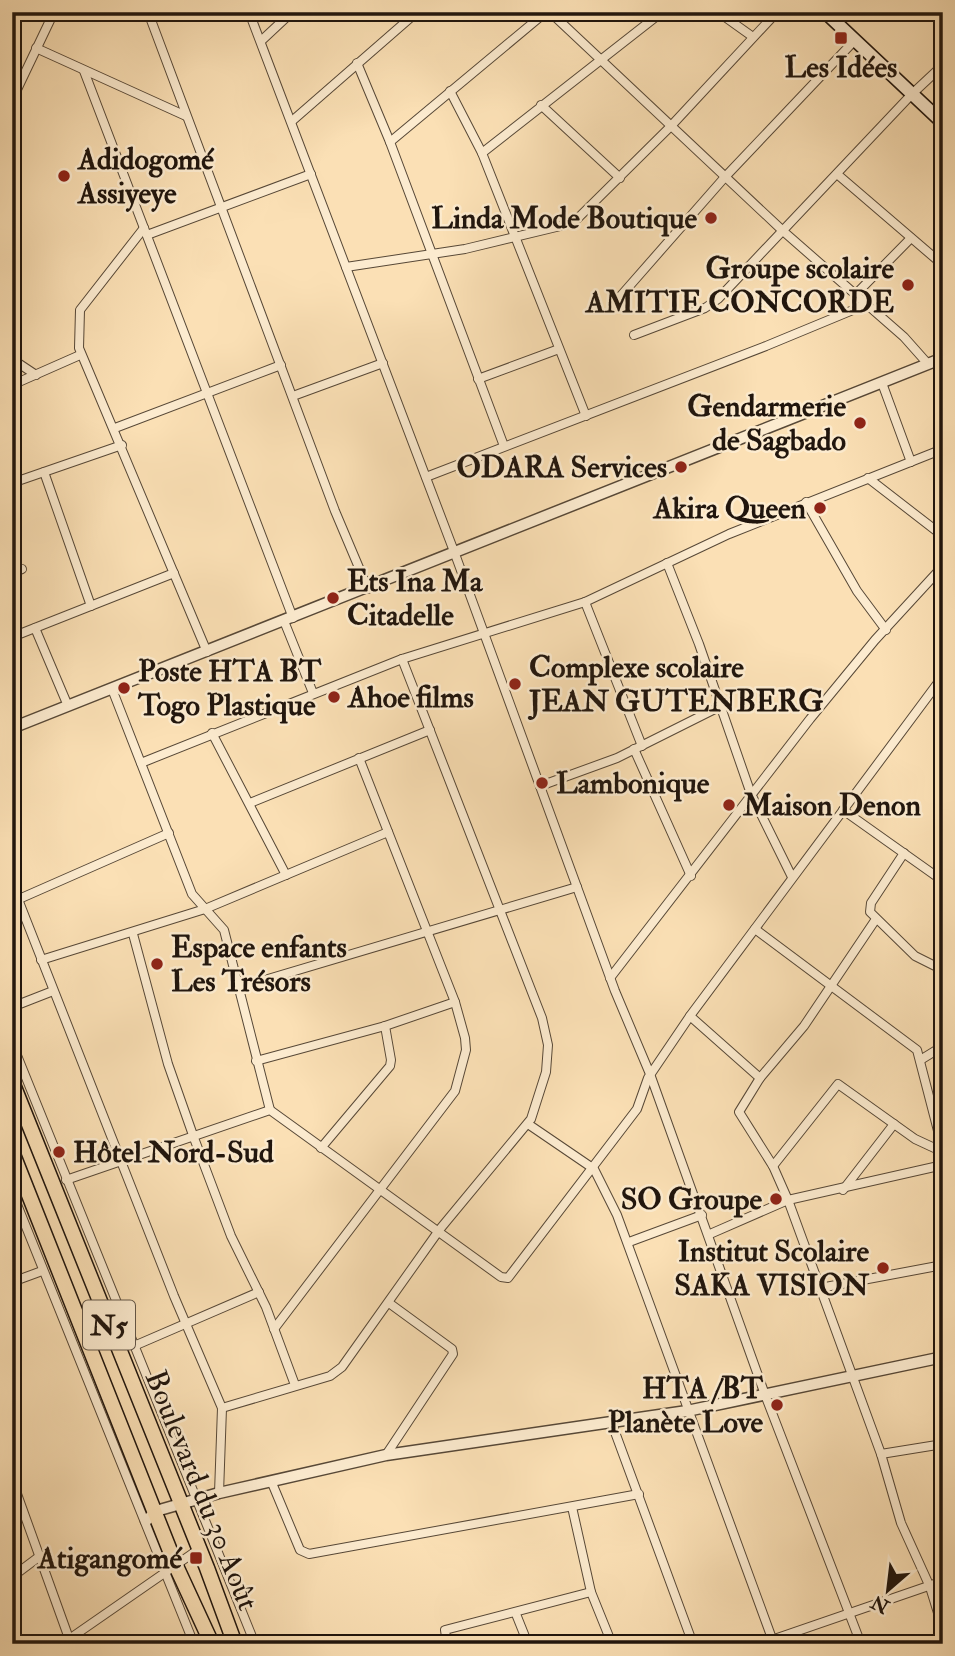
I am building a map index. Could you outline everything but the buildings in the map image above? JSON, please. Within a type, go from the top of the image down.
[{"type":"highway","name":"Boulevard du 30 Août","points":[[12,1082],[235,1644]]},
{"type":"highway","name":"Boulevard du 30 Août","points":[[12,1152],[170,1569],[212,1644]]},
{"type":"main road","points":[[825,12],[943,123]]},
{"type":"street","points":[[12,100],[22,84],[54,12]]},
{"type":"street","points":[[148,12],[335,511],[368,589]]},
{"type":"street","points":[[249,12],[455,554],[610,978],[650,1074],[702,1214],[764,1392],[861,1644]]},
{"type":"street","points":[[261,41],[292,12]]},
{"type":"street","points":[[292,121],[417,12]]},
{"type":"street","points":[[390,142],[548,12],[783,231],[904,337],[928,364]]},
{"type":"street","points":[[482,153],[662,12]]},
{"type":"street","points":[[718,12],[753,37]]},
{"type":"street","points":[[346,267],[432,255],[570,225],[671,126],[777,12]]},
{"type":"street","points":[[618,299],[725,177],[855,40]]},
{"type":"street","points":[[36,48],[186,116]]},
{"type":"street","points":[[356,63],[390,142],[504,446]]},
{"type":"street","points":[[634,335],[712,304],[912,94],[943,65]]},
{"type":"street","points":[[84,71],[206,391],[313,693]]},
{"type":"street","points":[[12,79],[22,84]]},
{"type":"street","points":[[450,91],[482,153],[586,415]]},
{"type":"street","points":[[541,106],[620,178]]},
{"type":"street","points":[[207,652],[115,428],[80,355],[80,310],[145,232],[221,208],[311,174]]},
{"type":"street","points":[[837,174],[943,265]]},
{"type":"street","points":[[855,295],[911,238]]},
{"type":"street","points":[[426,477],[865,304]]},
{"type":"street","points":[[478,379],[559,349]]},
{"type":"street","points":[[12,385],[80,355]]},
{"type":"street","points":[[12,728],[368,589],[943,358]]},
{"type":"street","points":[[12,359],[36,375]]},
{"type":"street","points":[[293,396],[383,363]]},
{"type":"street","points":[[115,428],[206,391],[281,365]]},
{"type":"street","points":[[882,383],[911,462]]},
{"type":"street","points":[[12,483],[122,445]]},
{"type":"street","points":[[141,763],[402,659],[585,602],[806,502],[943,449]]},
{"type":"street","points":[[44,472],[91,606]]},
{"type":"street","points":[[868,478],[943,536]]},
{"type":"street","points":[[806,502],[857,591],[886,629]]},
{"type":"street","points":[[667,563],[751,794],[792,877]]},
{"type":"street","points":[[610,978],[691,876],[751,794],[886,629],[943,566]]},
{"type":"street","points":[[12,573],[22,569]]},
{"type":"street","points":[[12,637],[174,573]]},
{"type":"street","points":[[585,602],[638,748],[691,876]]},
{"type":"street","points":[[35,628],[68,706]]},
{"type":"street","points":[[222,1408],[338,1371],[438,1232],[528,1124],[540,1098],[548,1045],[542,1018],[402,659]]},
{"type":"street","points":[[112,689],[192,894],[224,930],[241,987],[270,1111],[501,1277],[508,1278],[638,1109],[650,1074],[690,1016],[943,676]]},
{"type":"street","points":[[540,786],[638,748],[719,707]]},
{"type":"street","points":[[250,803],[430,730]]},
{"type":"street","points":[[212,733],[286,875]]},
{"type":"street","points":[[274,1329],[458,1087],[466,1045],[455,1002],[359,758]]},
{"type":"street","points":[[843,810],[943,881]]},
{"type":"street","points":[[41,960],[133,934],[205,909],[388,832]]},
{"type":"street","points":[[19,899],[169,833]]},
{"type":"street","points":[[904,853],[871,903],[870,912],[915,956],[943,970]]},
{"type":"street","points":[[12,884],[121,1163],[222,1408],[219,1493]]},
{"type":"street","points":[[241,987],[577,887]]},
{"type":"street","points":[[876,919],[804,1026],[760,1079],[739,1112],[773,1166],[788,1200],[881,1454],[901,1523],[930,1587],[943,1629]]},
{"type":"street","points":[[755,929],[914,1046],[922,1059],[943,1151]]},
{"type":"street","points":[[133,934],[168,1063],[194,1138],[231,1236],[259,1292],[295,1385]]},
{"type":"street","points":[[12,1007],[53,991]]},
{"type":"street","points":[[256,1060],[385,1026],[455,1002]]},
{"type":"street","points":[[690,1016],[760,1079]]},
{"type":"street","points":[[321,1148],[390,1066],[385,1026]]},
{"type":"street","points":[[12,1043],[255,1644]]},
{"type":"street","points":[[922,1059],[943,1046]]},
{"type":"street","points":[[773,1166],[836,1085],[894,1125],[943,1151]]},
{"type":"street","points":[[66,1180],[270,1111]]},
{"type":"street","points":[[528,1124],[594,1169],[629,1242],[687,1411],[773,1641]]},
{"type":"street","points":[[843,1190],[894,1125]]},
{"type":"street","points":[[709,1234],[788,1200],[843,1190],[943,1165]]},
{"type":"street","points":[[12,1192],[42,1271],[151,1516],[219,1493],[386,1455],[687,1411],[764,1392],[943,1357]]},
{"type":"street","points":[[629,1242],[702,1214]]},
{"type":"street","points":[[820,1288],[943,1265]]},
{"type":"street","points":[[12,1282],[42,1271]]},
{"type":"street","points":[[134,1346],[259,1292]]},
{"type":"street","points":[[386,1455],[453,1354],[452,1349],[389,1303]]},
{"type":"street","points":[[612,1424],[693,1644]]},
{"type":"street","points":[[881,1454],[943,1444]]},
{"type":"street","points":[[12,1480],[68,1642],[199,1549]]},
{"type":"street","points":[[272,1483],[300,1550],[309,1554],[639,1494]]},
{"type":"street","points":[[572,1507],[591,1592],[612,1644]]},
{"type":"street","points":[[12,1577],[40,1556]]},
{"type":"street","points":[[170,1569],[194,1644]]},
{"type":"street","points":[[760,1644],[943,1581]]},
{"type":"street","points":[[447,1644],[445,1630],[516,1614],[591,1592]]},
{"type":"street","points":[[516,1614],[528,1644]]},
{"type":"place","name":"Les Idées","points":[[841,38]]},
{"type":"place","name":"Adidogomé Assiyeye","points":[[64,176]]},
{"type":"place","name":"Linda Mode Boutique","points":[[711,218]]},
{"type":"place","name":"Groupe scolaire AMITIE CONCORDE","points":[[908,285]]},
{"type":"place","name":"Gendarmerie de Sagbado","points":[[860,423]]},
{"type":"place","name":"ODARA Services","points":[[681,467]]},
{"type":"place","name":"Akira Queen","points":[[820,508]]},
{"type":"place","name":"Ets Ina Ma Citadelle","points":[[333,598]]},
{"type":"place","name":"Complexe scolaire JEAN GUTENBERG","points":[[515,684]]},
{"type":"place","name":"Poste HTA BT Togo Plastique","points":[[124,688]]},
{"type":"place","name":"Ahoe films","points":[[334,697]]},
{"type":"place","name":"Lambonique","points":[[542,783]]},
{"type":"place","name":"Maison Denon","points":[[729,805]]},
{"type":"place","name":"Espace enfants Les Trésors","points":[[157,964]]},
{"type":"place","name":"Hôtel Nord-Sud","points":[[59,1152]]},
{"type":"place","name":"SO Groupe","points":[[776,1199]]},
{"type":"place","name":"Institut Scolaire SAKA VISION","points":[[883,1268]]},
{"type":"place","name":"HTA /BT Planète Love","points":[[777,1405]]},
{"type":"place","name":"Atigangomé","points":[[196,1558]]}]
